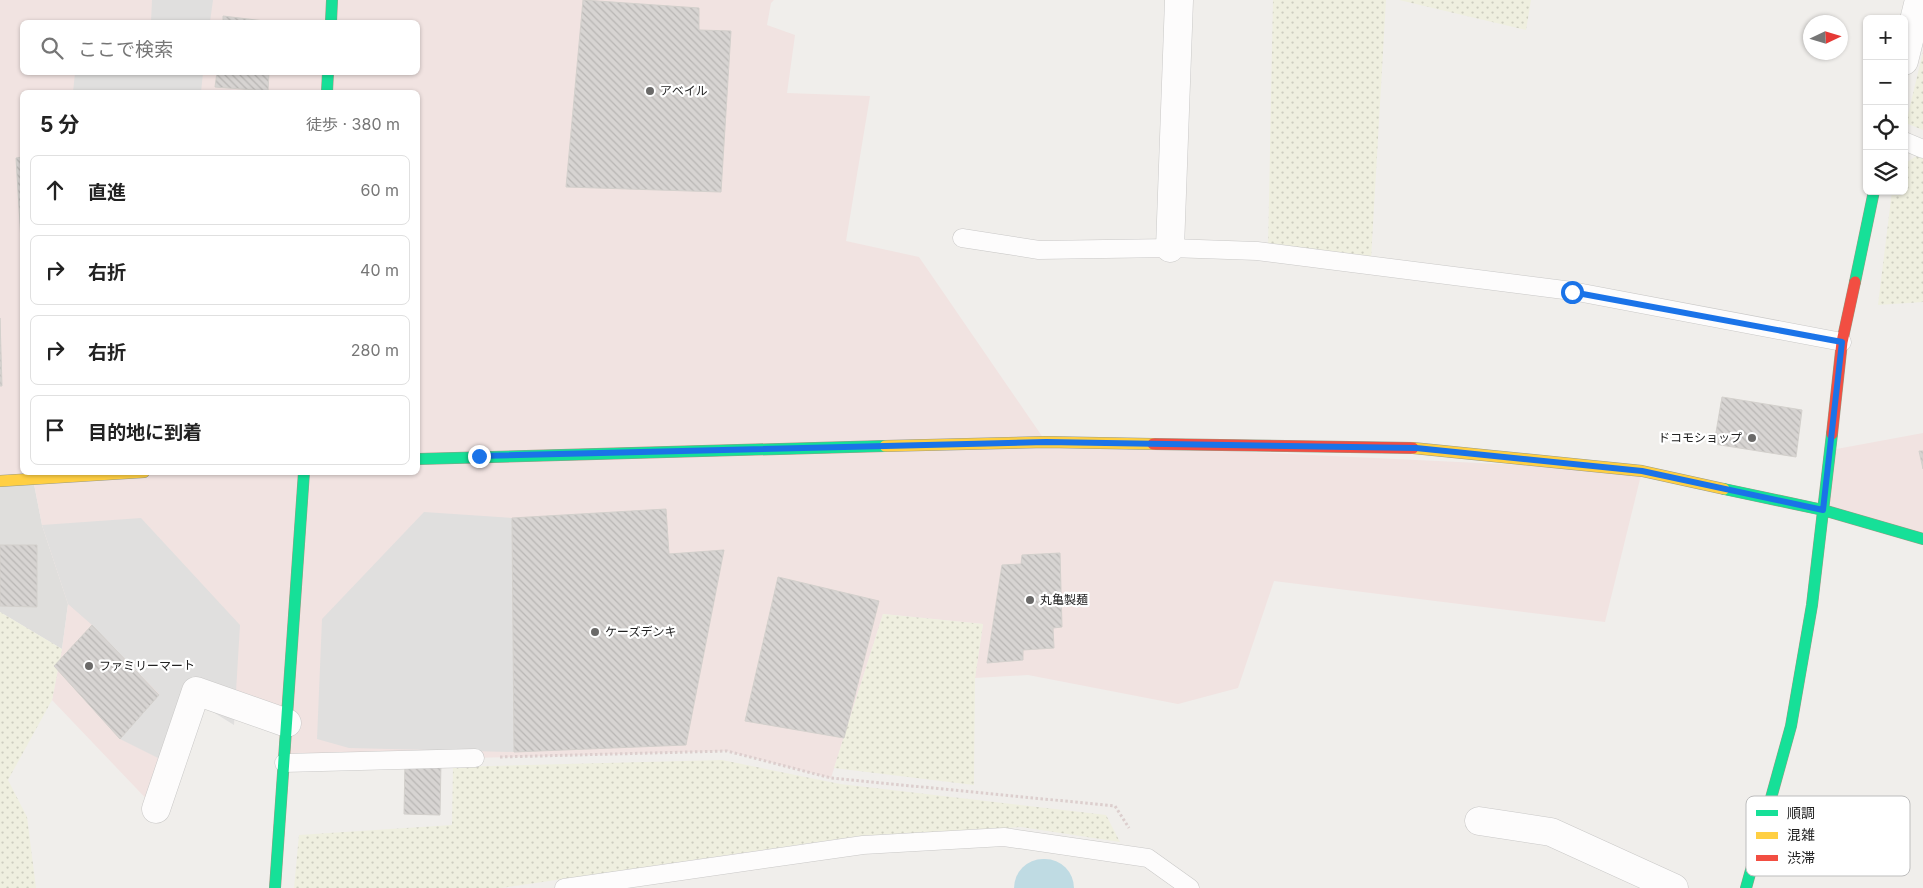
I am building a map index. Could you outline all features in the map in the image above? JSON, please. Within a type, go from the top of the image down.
[{"type":"street","points":[[331,20],[332,0]]},
{"type":"street","points":[[1170,248],[1178,0]]},
{"type":"street","points":[[1904,60],[1920,0]]},
{"type":"street","points":[[327,90],[328,75]]},
{"type":"street","points":[[1772,796],[1791,726],[1812,605],[1842,342],[1873,195]]},
{"type":"street","points":[[420,460],[479,456],[1046,442],[1416,448],[1642,471],[1823,510],[1923,539]]},
{"type":"street","points":[[0,481],[96,475]]},
{"type":"street","points":[[275,888],[304,475]]},
{"type":"street","points":[[156,809],[196,691],[287,723]]},
{"type":"street","points":[[1479,821],[1551,832],[1674,888]]},
{"type":"street","points":[[1746,888],[1750,876]]},
{"type":"lane","points":[[1908,143],[1923,149]]},
{"type":"lane","points":[[962,238],[1039,250],[1170,248],[1257,252],[1572,292],[1842,342]]},
{"type":"lane","points":[[284,763],[475,758]]},
{"type":"lane","points":[[564,888],[863,845],[1004,838],[1148,858],[1190,888]]},
{"type":"path","points":[[475,758],[727,752],[831,778],[1115,806],[1148,858]]},
{"type":"shaded area","points":[[0,0],[774,0],[771,3],[767,25],[795,35],[787,93],[870,96],[846,241],[919,257],[1046,442],[1642,471],[1605,622],[1274,581],[1238,688],[1178,704],[1028,675],[975,678],[983,624],[883,614],[831,778],[727,751],[284,763],[287,723],[196,691],[156,809],[52,700],[68,604],[42,525],[33,479],[0,481]]},
{"type":"shaded area","points":[[152,0],[213,0],[210,20],[151,20]]},
{"type":"shaded area","points":[[75,75],[203,75],[201,90],[73,90]]},
{"type":"shaded area","points":[[1923,433],[1923,544],[1823,510],[1831,450]]},
{"type":"shaded area","points":[[33,479],[42,525],[68,604],[62,649],[0,612],[0,481]]},
{"type":"shaded area","points":[[424,512],[512,518],[514,752],[349,748],[317,739],[322,619]]},
{"type":"shaded area","points":[[141,518],[240,625],[234,725],[184,694],[166,762],[120,739],[159,694],[92,625],[68,604],[42,525]]},
{"type":"green space","points":[[1273,0],[1386,0],[1371,259],[1268,249]]},
{"type":"green space","points":[[1399,0],[1531,0],[1526,30]]},
{"type":"green space","points":[[1923,52],[1923,130],[1908,124],[1908,115]]},
{"type":"green space","points":[[1918,155],[1923,158],[1923,302],[1878,305],[1892,195],[1908,195],[1908,161]]},
{"type":"green space","points":[[0,612],[62,649],[52,700],[8,780],[27,817],[36,888],[0,888]]},
{"type":"green space","points":[[883,614],[983,624],[975,678],[974,785],[834,768]]},
{"type":"green space","points":[[722,760],[840,784],[1106,815],[1120,842],[1021,827],[859,836],[501,888],[294,888],[299,835],[452,825],[453,767]]},
{"type":"building","points":[[583,0],[699,8],[699,30],[731,31],[721,192],[566,187]]},
{"type":"building","points":[[223,16],[256,20],[223,20]]},
{"type":"building","points":[[217,75],[269,75],[268,90],[215,87]]},
{"type":"building","points":[[20,157],[20,224],[16,158]]},
{"type":"building","points":[[0,318],[2,386],[0,386]]},
{"type":"building","points":[[1722,397],[1802,410],[1796,457],[1714,444]]},
{"type":"building","points":[[1919,451],[1923,451],[1923,469]]},
{"type":"building","points":[[666,509],[669,554],[724,550],[686,745],[514,752],[512,518]]},
{"type":"building","points":[[0,545],[37,545],[37,607],[0,606]]},
{"type":"building","points":[[1060,553],[1062,627],[1053,628],[1054,648],[1023,650],[1023,660],[987,663],[1002,565],[1021,564],[1022,555]]},
{"type":"building","points":[[778,577],[879,601],[844,738],[745,721]]},
{"type":"building","points":[[92,625],[159,695],[120,739],[54,666]]},
{"type":"building","points":[[405,761],[441,762],[440,815],[404,814]]},
{"type":"traffic: fast","points":[[331,20],[332,0]]},
{"type":"traffic: fast","points":[[327,90],[328,75]]},
{"type":"traffic: fast","points":[[1855,282],[1873,195]]},
{"type":"traffic: fast","points":[[1772,796],[1791,726],[1812,605],[1832,434]]},
{"type":"traffic: fast","points":[[420,459],[885,446]]},
{"type":"traffic: fast","points":[[275,888],[304,475]]},
{"type":"traffic: fast","points":[[1724,489],[1823,510],[1923,539]]},
{"type":"traffic: fast","points":[[1746,888],[1749,876]]},
{"type":"traffic: slow","points":[[885,446],[1046,442],[1153,444]]},
{"type":"traffic: slow","points":[[1413,448],[1642,471],[1724,489]]},
{"type":"traffic: slow","points":[[0,481],[96,475]]},
{"type":"traffic: jam","points":[[1832,434],[1842,342],[1855,282]]},
{"type":"traffic: jam","points":[[1153,444],[1413,448]]},
{"type":"place","name":"アベイル","points":[[650,91]]},
{"type":"place","name":"ドコモショップ","points":[[1752,438]]},
{"type":"place","name":"丸亀製麺","points":[[1030,600]]},
{"type":"place","name":"ケーズデンキ","points":[[595,632]]},
{"type":"place","name":"ファミリーマート","points":[[89,666]]},
{"type":"route","points":[[479,456],[1046,442],[1416,448],[1642,471],[1823,510],[1842,342],[1572,292]]}]
